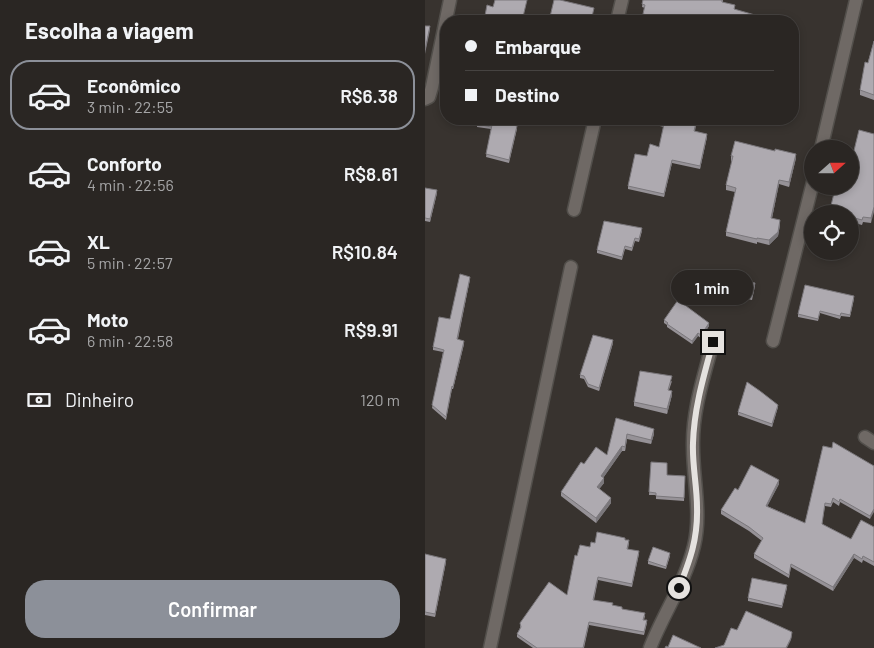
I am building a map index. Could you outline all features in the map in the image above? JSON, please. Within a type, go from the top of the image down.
[{"type":"street","points":[[447,15],[450,0]]},
{"type":"street","points":[[618,15],[622,0]]},
{"type":"street","points":[[823,140],[857,0]]},
{"type":"street","points":[[425,99],[429,97],[432,87],[440,48]]},
{"type":"street","points":[[574,210],[594,125]]},
{"type":"street","points":[[773,341],[810,195]]},
{"type":"street","points":[[490,648],[571,267]]},
{"type":"street","points":[[650,648],[676,595],[695,545],[697,510],[693,460],[693,427],[713,342]]},
{"type":"building","points":[[495,0],[527,0],[523,15],[485,15],[487,5],[493,7]]},
{"type":"building","points":[[554,0],[594,8],[592,15],[550,15]]},
{"type":"building","points":[[643,0],[722,0],[722,2],[735,5],[734,9],[755,15],[647,15],[643,14],[645,5],[642,4]]},
{"type":"building","points":[[425,26],[430,26],[425,50]]},
{"type":"building","points":[[874,41],[874,95],[860,90],[865,62],[868,63]]},
{"type":"building","points":[[492,125],[517,126],[509,160],[486,154]]},
{"type":"building","points":[[664,125],[696,125],[694,131],[707,134],[700,166],[672,160],[664,194],[628,186],[635,154],[647,156],[650,144],[659,147]]},
{"type":"building","points":[[859,130],[874,134],[874,207],[871,218],[863,217],[862,220],[859,219],[859,205],[831,205],[834,195],[859,195],[859,140],[857,140]]},
{"type":"building","points":[[735,141],[796,154],[789,182],[779,180],[771,218],[780,220],[778,232],[769,240],[726,232],[736,188],[726,185]]},
{"type":"building","points":[[425,188],[437,190],[430,219],[425,218]]},
{"type":"building","points":[[604,221],[642,228],[639,239],[635,238],[632,248],[625,246],[622,257],[597,250]]},
{"type":"building","points":[[460,274],[470,277],[457,339],[464,341],[446,417],[432,405],[444,350],[433,347],[439,317],[450,319]]},
{"type":"building","points":[[736,279],[755,283],[752,297],[733,293]]},
{"type":"building","points":[[805,285],[854,296],[850,315],[841,313],[840,316],[820,311],[818,319],[798,314]]},
{"type":"building","points":[[678,300],[709,323],[701,335],[698,333],[692,341],[664,320]]},
{"type":"building","points":[[593,335],[613,340],[599,388],[588,384],[584,376],[580,375]]},
{"type":"building","points":[[640,371],[672,376],[668,390],[672,391],[667,409],[634,402]]},
{"type":"building","points":[[747,382],[778,405],[772,424],[738,412]]},
{"type":"building","points":[[616,418],[654,429],[651,440],[627,434],[625,447],[622,446],[601,476],[604,478],[597,487],[611,498],[596,518],[561,492],[581,462],[584,464],[596,447],[607,455]]},
{"type":"building","points":[[833,442],[874,466],[874,509],[870,516],[840,499],[839,502],[833,498],[831,504],[825,503],[822,524],[851,539],[861,520],[874,527],[874,562],[863,556],[862,559],[854,554],[833,587],[791,564],[789,575],[754,554],[763,538],[721,510],[735,488],[738,490],[751,465],[779,480],[766,506],[805,523],[823,446],[832,448]]},
{"type":"building","points":[[651,462],[667,463],[667,475],[685,476],[684,498],[656,496],[656,493],[649,492]]},
{"type":"building","points":[[597,532],[625,538],[625,540],[629,540],[627,549],[639,551],[632,584],[598,577],[593,600],[613,603],[612,605],[622,607],[622,609],[645,613],[643,620],[647,620],[644,632],[589,622],[583,648],[537,648],[517,634],[521,627],[520,623],[549,582],[567,595],[575,555],[577,556],[580,545],[590,547],[591,542],[595,543]]},
{"type":"building","points":[[653,547],[670,553],[666,567],[648,561]]},
{"type":"building","points":[[425,554],[446,559],[435,614],[425,612]]},
{"type":"building","points":[[752,578],[787,585],[782,606],[748,598]]},
{"type":"building","points":[[746,611],[792,632],[786,648],[715,648],[724,645],[731,628],[737,630]]},
{"type":"building","points":[[673,635],[701,648],[665,648],[666,646],[668,647]]},
{"type":"route","points":[[679,588],[695,545],[697,493],[693,460],[693,427],[713,342]]}]
